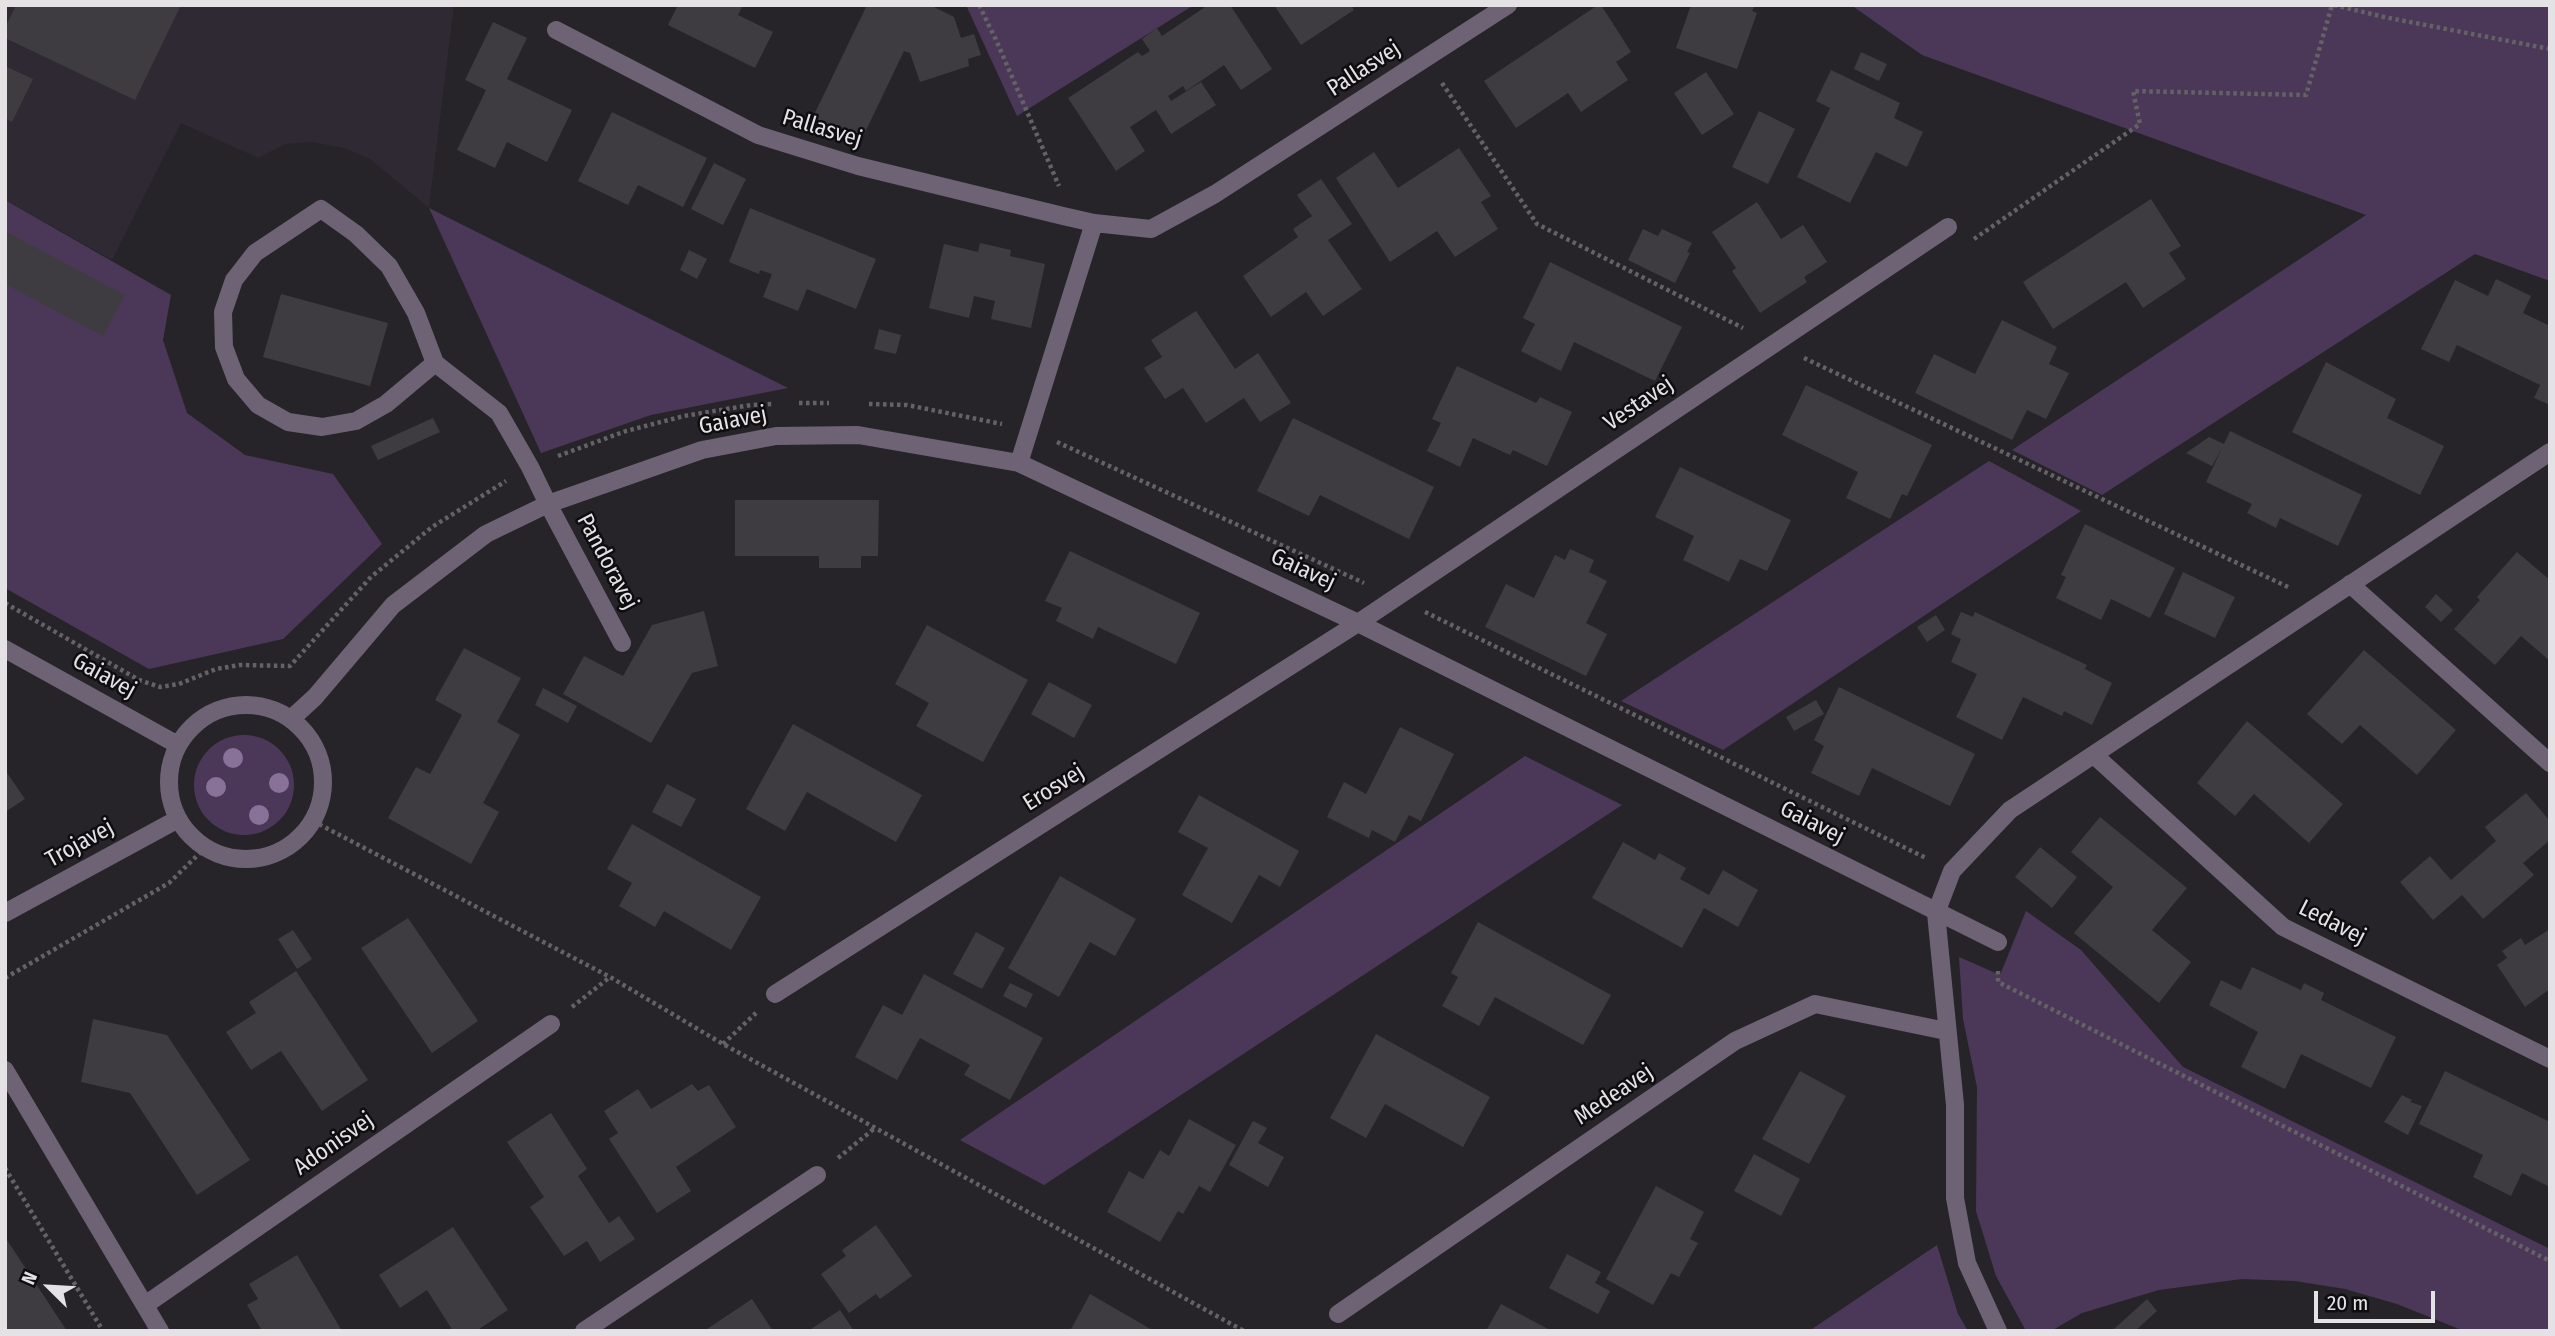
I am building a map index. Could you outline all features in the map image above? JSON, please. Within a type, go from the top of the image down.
[{"type":"street","name":"Pallasvej","points":[[556,30],[758,135],[858,166],[1094,223],[1151,229],[1215,194],[1508,5]]},
{"type":"street","points":[[435,363],[386,404],[356,421],[322,427],[288,422],[258,405],[236,379],[224,347],[223,312],[234,280],[255,253],[321,209],[356,234],[389,266],[416,313],[435,363],[499,413],[548,504]]},
{"type":"street","points":[[1019,463],[1094,223]]},
{"type":"street","name":"Vestavej","points":[[1358,623],[1948,227]]},
{"type":"street","name":"Gaiavej","points":[[291,719],[315,697],[393,605],[486,534],[548,504],[702,450],[776,436],[858,435],[1019,463],[1358,623],[1998,942]]},
{"type":"street","points":[[1998,1331],[1968,1263],[1955,1198],[1955,1105],[1936,913],[1952,871],[2010,810],[2550,452]]},
{"type":"street","name":"Pandoravej","points":[[548,504],[622,643]]},
{"type":"street","points":[[2350,584],[2550,763]]},
{"type":"street","name":"Erosvej","points":[[775,994],[1358,623]]},
{"type":"street","name":"Gaiavej","points":[[5,649],[178,745]]},
{"type":"street","points":[[242,705],[267,708],[291,719],[313,745],[323,777],[321,800],[313,821],[297,840],[277,853],[253,859],[228,858],[205,848],[189,835],[177,819],[170,800],[168,781],[171,762],[178,745],[195,724],[217,710],[242,705]]},
{"type":"street","name":"Ledavej","points":[[2094,755],[2283,927],[2550,1059]]},
{"type":"street","name":"Trojavej","points":[[5,913],[177,819]]},
{"type":"street","name":"Medeavej","points":[[1338,1314],[1735,1041],[1815,1004],[1947,1031]]},
{"type":"street","name":"Adonisvej","points":[[145,1305],[551,1024]]},
{"type":"street","points":[[5,1070],[160,1331]]},
{"type":"street","points":[[584,1331],[817,1175]]},
{"type":"path","points":[[979,5],[1074,218]]},
{"type":"path","points":[[1948,227],[1975,240],[2140,124],[2133,91],[2306,95],[2333,5],[2384,18],[2550,49]]},
{"type":"path","points":[[1425,58],[1537,224],[1773,344],[2322,603]]},
{"type":"path","points":[[791,403],[830,403]]},
{"type":"path","points":[[5,603],[139,680],[160,687],[180,684],[216,669],[240,665],[290,666],[371,577],[391,560],[432,527],[530,467],[626,431],[684,416],[751,405],[778,404]]},
{"type":"path","points":[[868,404],[907,405],[1031,429],[1394,597],[1952,871]]},
{"type":"path","points":[[313,821],[610,977],[723,1044],[1244,1331]]},
{"type":"path","points":[[5,978],[169,883],[205,848]]},
{"type":"path","points":[[1998,942],[1998,982],[2550,1261]]},
{"type":"path","points":[[551,1024],[610,977]]},
{"type":"path","points":[[723,1044],[775,994]]},
{"type":"path","points":[[817,1175],[875,1128]]},
{"type":"path","points":[[5,1168],[103,1331]]},
{"type":"shaded area","points":[[5,5],[454,5],[429,208],[370,159],[344,148],[311,142],[285,144],[258,158],[181,123],[112,260],[5,200]]},
{"type":"shaded area","points":[[966,5],[1194,5],[1017,116]]},
{"type":"shaded area","points":[[1851,5],[2550,5],[2550,281],[2475,254],[2102,495],[2012,450],[2366,215],[1922,55]]},
{"type":"shaded area","points":[[5,200],[171,295],[163,340],[187,413],[245,455],[333,474],[382,544],[283,639],[149,669],[5,588]]},
{"type":"shaded area","points":[[429,208],[788,388],[651,415],[541,453]]},
{"type":"shaded area","points":[[1989,461],[2081,511],[1723,750],[1621,701]]},
{"type":"shaded area","points":[[244,735],[263,738],[280,749],[291,766],[294,785],[291,804],[280,821],[263,832],[244,835],[225,832],[208,821],[197,804],[194,785],[197,766],[208,749],[225,738]]},
{"type":"shaded area","points":[[1525,756],[1622,805],[1044,1185],[960,1140]]},
{"type":"shaded area","points":[[2026,911],[2081,950],[2183,1067],[2550,1249],[2550,1331],[2464,1331],[2397,1304],[2345,1289],[2295,1281],[2242,1279],[2159,1290],[2082,1313],[2051,1331],[2026,1331],[1996,1276],[1976,1211],[1977,1087],[1963,1019],[1959,957],[2000,975]]},
{"type":"shaded area","points":[[1937,1245],[1958,1314],[1968,1331],[1809,1331]]},
{"type":"building","points":[[16,5],[181,5],[135,100],[5,38],[5,28]]},
{"type":"building","points":[[678,5],[743,5],[738,15],[773,32],[755,68],[668,25]]},
{"type":"building","points":[[867,5],[930,5],[954,17],[961,38],[974,34],[981,55],[968,59],[969,66],[920,82],[910,53],[904,51],[859,145],[811,121]]},
{"type":"building","points":[[1208,5],[1230,5],[1272,69],[1241,90],[1224,65],[1186,91],[1183,86],[1168,96],[1171,101],[1201,82],[1216,105],[1171,134],[1156,110],[1130,127],[1145,151],[1116,171],[1068,98],[1138,52],[1142,56],[1150,51],[1142,39],[1157,28],[1162,36]]},
{"type":"building","points":[[1274,5],[1351,5],[1354,10],[1301,45]]},
{"type":"building","points":[[1601,5],[1631,52],[1616,62],[1628,80],[1581,112],[1568,93],[1516,128],[1484,81]]},
{"type":"building","points":[[1691,5],[1755,5],[1752,11],[1757,13],[1737,69],[1676,48]]},
{"type":"building","points":[[493,22],[527,38],[507,79],[572,110],[547,162],[507,142],[495,168],[457,150],[486,90],[465,80]]},
{"type":"building","points":[[1861,52],[1887,64],[1879,81],[1854,69]]},
{"type":"building","points":[[5,66],[33,79],[12,122],[5,118]]},
{"type":"building","points":[[1831,70],[1900,103],[1894,118],[1923,132],[1907,167],[1876,152],[1850,203],[1797,177],[1830,108],[1816,101]]},
{"type":"building","points":[[1706,72],[1734,114],[1702,135],[1674,93]]},
{"type":"building","points":[[1759,111],[1795,129],[1768,184],[1732,167]]},
{"type":"building","points":[[612,112],[707,158],[683,207],[638,185],[628,205],[578,181]]},
{"type":"building","points":[[1459,148],[1491,196],[1481,202],[1498,229],[1455,257],[1437,231],[1390,262],[1336,178],[1374,152],[1398,188]]},
{"type":"building","points":[[714,163],[746,179],[723,225],[691,209]]},
{"type":"building","points":[[1321,179],[1352,224],[1328,240],[1362,289],[1323,316],[1306,292],[1271,317],[1243,276],[1298,237],[1293,229],[1312,216],[1297,195]]},
{"type":"building","points":[[2151,199],[2181,246],[2169,253],[2186,279],[2143,308],[2126,282],[2053,329],[2023,282]]},
{"type":"building","points":[[1757,202],[1781,239],[1803,225],[1827,262],[1804,277],[1807,282],[1760,313],[1732,271],[1736,268],[1712,232]]},
{"type":"building","points":[[750,208],[876,259],[856,309],[807,289],[798,311],[763,297],[772,274],[760,270],[759,274],[729,262]]},
{"type":"building","points":[[1643,229],[1658,236],[1662,229],[1692,243],[1675,283],[1628,260]]},
{"type":"building","points":[[5,231],[125,295],[103,336],[5,284]]},
{"type":"building","points":[[980,243],[1011,250],[1010,256],[1045,264],[1031,328],[991,319],[995,301],[974,296],[969,318],[929,308],[944,244],[978,252]]},
{"type":"building","points":[[689,250],[707,259],[697,279],[680,270]]},
{"type":"building","points":[[1550,262],[1682,327],[1655,381],[1574,342],[1561,371],[1521,351],[1535,324],[1523,318]]},
{"type":"building","points":[[2496,279],[2531,296],[2523,313],[2550,326],[2550,405],[2534,398],[2540,385],[2457,345],[2449,362],[2421,349],[2455,280],[2488,296]]},
{"type":"building","points":[[281,294],[388,323],[370,386],[263,357]]},
{"type":"building","points":[[1196,311],[1235,369],[1258,353],[1291,403],[1260,422],[1244,398],[1206,423],[1183,388],[1165,399],[1144,368],[1162,357],[1151,340]]},
{"type":"building","points":[[2002,320],[2057,347],[2049,364],[2069,373],[2046,419],[2027,410],[2012,440],[1915,393],[1934,354],[1975,374]]},
{"type":"building","points":[[879,329],[901,335],[896,354],[874,349]]},
{"type":"building","points":[[2326,362],[2396,399],[2387,418],[2444,446],[2420,495],[2292,432]]},
{"type":"building","points":[[1457,366],[1536,403],[1540,397],[1572,412],[1547,466],[1513,450],[1510,455],[1473,438],[1460,467],[1427,451],[1441,423],[1432,419]]},
{"type":"building","points":[[1806,385],[1932,445],[1907,496],[1902,494],[1890,519],[1846,498],[1858,472],[1782,435]]},
{"type":"building","points":[[433,418],[440,432],[378,460],[371,446]]},
{"type":"building","points":[[1293,418],[1434,487],[1409,539],[1320,495],[1309,516],[1257,491]]},
{"type":"building","points":[[2230,431],[2362,495],[2338,546],[2280,518],[2276,528],[2247,513],[2252,504],[2206,482],[2222,448],[2212,466],[2186,453],[2209,437],[2224,444]]},
{"type":"building","points":[[1680,467],[1791,520],[1767,571],[1740,559],[1729,582],[1683,560],[1694,536],[1655,517]]},
{"type":"building","points":[[735,500],[879,500],[878,556],[861,556],[861,568],[819,568],[819,556],[735,556]]},
{"type":"building","points":[[2085,524],[2175,568],[2150,618],[2111,599],[2101,620],[2056,598],[2066,577],[2061,575]]},
{"type":"building","points":[[1570,549],[1594,560],[1589,572],[1607,581],[1586,623],[1607,634],[1586,676],[1485,627],[1506,584],[1534,598],[1555,555],[1565,560]]},
{"type":"building","points":[[1070,551],[1200,613],[1176,664],[1098,627],[1093,639],[1056,621],[1062,608],[1045,601]]},
{"type":"building","points":[[2517,552],[2550,580],[2550,661],[2521,636],[2495,665],[2454,629],[2480,600],[2477,597]]},
{"type":"building","points":[[2183,572],[2235,597],[2215,638],[2164,614]]},
{"type":"building","points":[[2436,594],[2453,610],[2441,622],[2425,607]]},
{"type":"building","points":[[704,611],[718,666],[692,673],[651,743],[563,694],[584,656],[623,676],[652,625]]},
{"type":"building","points":[[1961,612],[1973,617],[1975,612],[2087,665],[2085,669],[2112,683],[2092,725],[2064,711],[2062,716],[2023,697],[2002,740],[1956,717],[1977,674],[1951,662],[1961,639],[1951,634]]},
{"type":"building","points":[[1936,615],[1945,630],[1927,642],[1917,627]]},
{"type":"building","points":[[927,625],[1028,680],[983,762],[916,726],[929,703],[895,684]]},
{"type":"building","points":[[464,648],[521,678],[497,722],[520,735],[483,803],[499,812],[471,864],[388,818],[416,767],[430,774],[462,715],[435,700]]},
{"type":"building","points":[[2364,650],[2456,730],[2417,775],[2360,725],[2342,744],[2307,714]]},
{"type":"building","points":[[1049,682],[1092,705],[1074,738],[1031,714]]},
{"type":"building","points":[[1839,687],[1975,754],[1950,806],[1872,768],[1859,796],[1811,773],[1824,746],[1814,740]]},
{"type":"building","points":[[543,688],[577,706],[568,723],[535,705]]},
{"type":"building","points":[[1816,700],[1824,714],[1794,731],[1786,717]]},
{"type":"building","points":[[2247,721],[2343,804],[2309,843],[2254,794],[2235,816],[2197,783]]},
{"type":"building","points":[[793,724],[922,795],[896,842],[807,792],[785,831],[746,809]]},
{"type":"building","points":[[1400,727],[1454,754],[1421,821],[1409,815],[1395,842],[1372,830],[1369,838],[1327,817],[1344,782],[1366,794]]},
{"type":"building","points":[[5,770],[25,799],[5,812]]},
{"type":"building","points":[[667,784],[696,799],[681,827],[652,812]]},
{"type":"building","points":[[2526,793],[2550,821],[2550,840],[2523,863],[2534,875],[2483,919],[2462,895],[2433,920],[2400,882],[2430,856],[2451,880],[2496,841],[2485,827]]},
{"type":"building","points":[[1199,795],[1299,851],[1280,887],[1259,875],[1232,923],[1182,895],[1208,848],[1178,832]]},
{"type":"building","points":[[2100,817],[2187,888],[2152,930],[2191,962],[2159,1003],[2074,933],[2113,887],[2071,852]]},
{"type":"building","points":[[632,824],[761,897],[731,950],[664,911],[655,927],[619,906],[632,883],[607,869]]},
{"type":"building","points":[[1623,842],[1655,860],[1659,853],[1686,868],[1680,879],[1709,895],[1723,870],[1758,890],[1738,927],[1704,908],[1682,948],[1592,898]]},
{"type":"building","points":[[2040,847],[2077,877],[2052,908],[2015,877]]},
{"type":"building","points":[[1060,876],[1136,919],[1115,956],[1090,942],[1059,997],[1008,968]]},
{"type":"building","points":[[408,918],[478,1021],[432,1053],[361,948]]},
{"type":"building","points":[[1478,922],[1611,995],[1583,1045],[1495,997],[1479,1026],[1442,1006],[1458,977],[1451,973]]},
{"type":"building","points":[[2550,929],[2550,989],[2525,1007],[2497,965],[2507,958],[2502,951],[2521,938],[2525,945]]},
{"type":"building","points":[[293,930],[312,959],[297,969],[278,939]]},
{"type":"building","points":[[976,932],[1005,948],[982,989],[953,974]]},
{"type":"building","points":[[2252,967],[2301,990],[2304,983],[2324,993],[2321,1000],[2396,1037],[2371,1088],[2301,1054],[2285,1089],[2241,1067],[2258,1032],[2209,1005],[2221,980],[2241,990]]},
{"type":"building","points":[[296,971],[368,1080],[322,1111],[281,1051],[251,1070],[226,1032],[256,1013],[249,1002]]},
{"type":"building","points":[[924,974],[1043,1038],[1010,1100],[964,1075],[970,1065],[920,1038],[897,1080],[855,1057],[883,1005],[902,1015]]},
{"type":"building","points":[[1010,983],[1033,994],[1026,1008],[1003,996]]},
{"type":"building","points":[[93,1019],[167,1035],[250,1160],[197,1195],[130,1093],[81,1082]]},
{"type":"building","points":[[1376,1034],[1490,1097],[1463,1147],[1385,1104],[1366,1138],[1330,1118]]},
{"type":"building","points":[[1800,1071],[1846,1096],[1809,1164],[1762,1139]]},
{"type":"building","points":[[2445,1071],[2550,1122],[2550,1187],[2522,1173],[2511,1196],[2473,1177],[2483,1155],[2419,1124]]},
{"type":"building","points":[[692,1084],[698,1091],[709,1085],[736,1127],[676,1167],[691,1191],[657,1213],[609,1139],[618,1133],[604,1111],[638,1089],[651,1109]]},
{"type":"building","points":[[2402,1095],[2412,1100],[2410,1102],[2422,1106],[2408,1135],[2384,1122]]},
{"type":"building","points":[[551,1113],[587,1169],[578,1176],[609,1223],[619,1216],[635,1239],[600,1262],[587,1241],[564,1256],[530,1207],[544,1197],[507,1142]]},
{"type":"building","points":[[1189,1119],[1236,1145],[1210,1192],[1199,1186],[1183,1214],[1178,1211],[1160,1242],[1107,1212],[1129,1171],[1143,1179],[1160,1150],[1169,1156]]},
{"type":"building","points":[[1253,1121],[1267,1128],[1258,1143],[1284,1157],[1268,1187],[1229,1165]]},
{"type":"building","points":[[1754,1154],[1800,1179],[1781,1216],[1734,1191]]},
{"type":"building","points":[[1656,1186],[1704,1212],[1690,1239],[1698,1243],[1679,1277],[1671,1273],[1653,1305],[1606,1279]]},
{"type":"building","points":[[876,1225],[912,1276],[880,1299],[876,1294],[849,1313],[821,1274],[846,1256],[842,1250]]},
{"type":"building","points":[[453,1227],[508,1310],[476,1331],[453,1331],[427,1290],[400,1308],[379,1275]]},
{"type":"building","points":[[5,1237],[67,1331],[5,1331]]},
{"type":"building","points":[[1567,1254],[1601,1272],[1595,1283],[1610,1291],[1598,1314],[1549,1288]]},
{"type":"building","points":[[297,1255],[342,1331],[262,1331],[247,1305],[258,1299],[249,1284]]},
{"type":"building","points":[[1090,1294],[1154,1331],[1070,1331]]},
{"type":"building","points":[[752,1299],[773,1331],[704,1331]]},
{"type":"building","points":[[2147,1299],[2157,1311],[2135,1331],[2114,1329]]},
{"type":"building","points":[[1501,1304],[1552,1331],[1486,1331]]},
{"type":"building","points":[[840,1310],[854,1331],[812,1331],[811,1329]]}]
